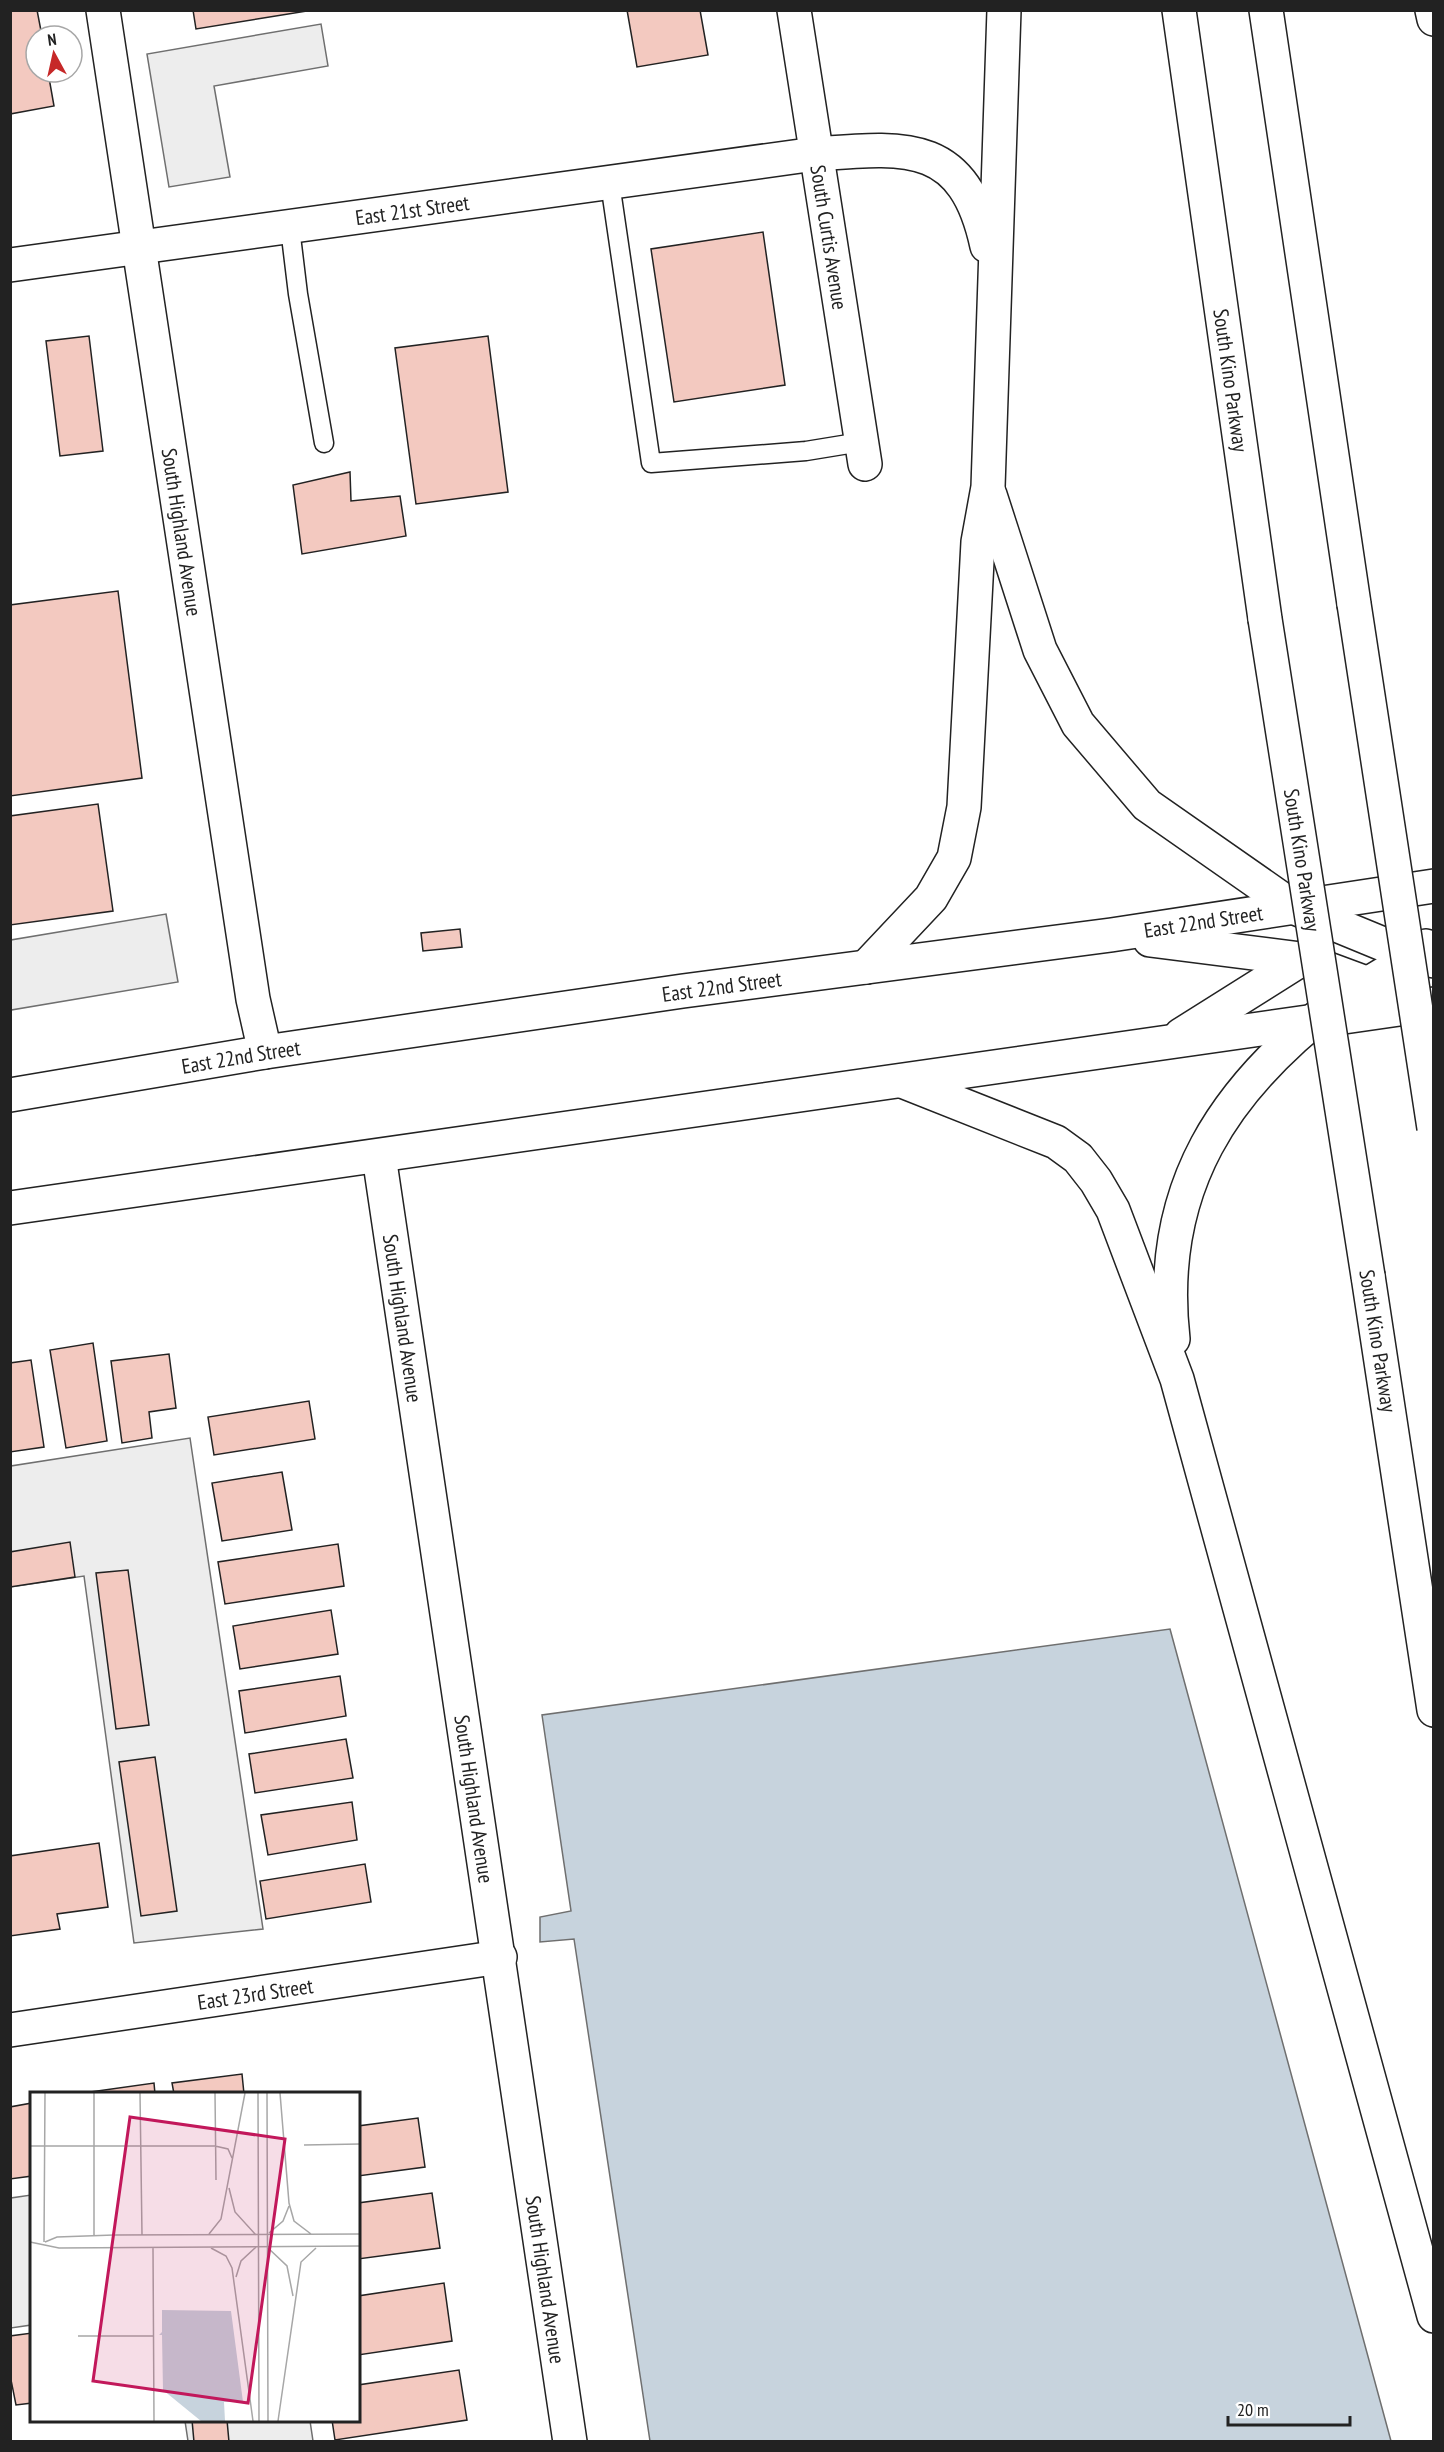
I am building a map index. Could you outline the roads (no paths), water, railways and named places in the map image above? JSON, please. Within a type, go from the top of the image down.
[{"type":"main road","name":"South Highland Avenue","points":[[103,10],[254,999],[265,1052]]},
{"type":"main road","name":"South Curtis Avenue","points":[[794,10],[863,453]]},
{"type":"main road","points":[[866,966],[931,898],[954,858],[963,807],[978,542],[988,487],[1004,10]]},
{"type":"main road","name":"South Kino Parkway","points":[[1179,10],[1265,619],[1434,1710]]},
{"type":"main road","points":[[1266,10],[1434,1128]]},
{"type":"main road","points":[[1432,10],[1434,19]]},
{"type":"main road","name":"East 21st Street","points":[[10,265],[140,249],[815,154],[904,150],[933,160],[954,175],[969,194],[980,216],[995,280]]},
{"type":"main road","points":[[988,487],[1040,650],[1078,724],[1148,805],[1293,907],[1351,930],[1426,952]]},
{"type":"main road","points":[[1169,1042],[1351,930],[1434,865]]},
{"type":"main road","name":"East 22nd Street","points":[[10,1095],[265,1052],[866,966],[1111,935],[1434,886]]},
{"type":"main road","points":[[1111,935],[1301,959],[1429,1007]]},
{"type":"main road","points":[[1177,1379],[1170,1314],[1170,1263],[1174,1233],[1196,1165],[1215,1130],[1274,1056],[1314,1021],[1343,997],[1426,952]]},
{"type":"main road","points":[[10,1208],[1314,1021],[1429,1007]]},
{"type":"main road","points":[[899,1080],[1056,1142],[1077,1158],[1096,1181],[1113,1210],[1177,1379],[1434,2316]]},
{"type":"main road","name":"South Highland Avenue","points":[[380,1156],[570,2442]]},
{"type":"main road","name":"East 23rd Street","points":[[10,2030],[500,1957]]},
{"type":"lane","points":[[610,183],[651,463],[806,451],[863,453]]},
{"type":"lane","points":[[290,228],[298,294],[324,443]]}]
